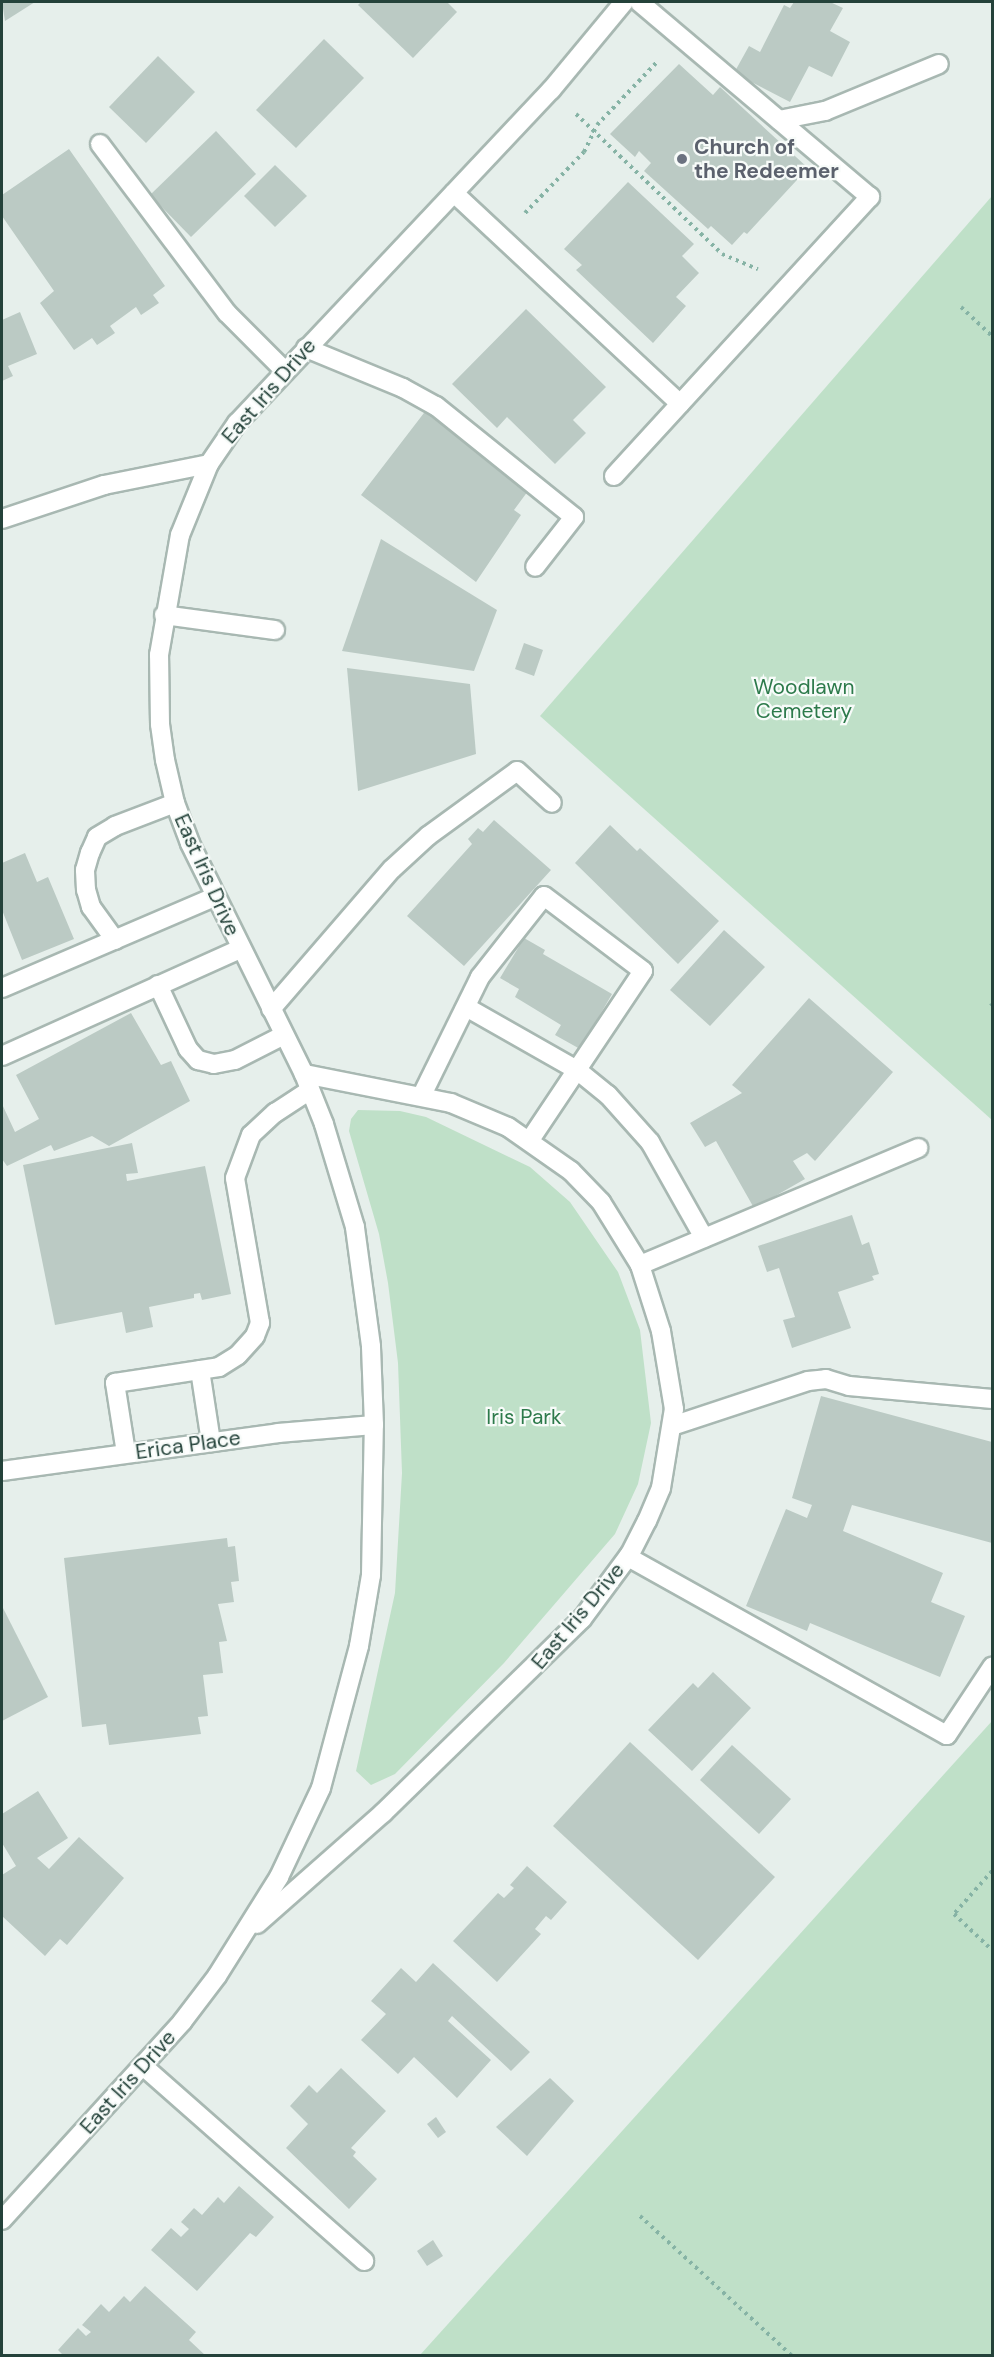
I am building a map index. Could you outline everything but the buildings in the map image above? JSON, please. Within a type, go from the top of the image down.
[{"type":"street","name":"East Iris Drive","points":[[2,2220],[143,2066],[196,2004],[244,1936],[279,1876],[321,1788],[343,1715],[360,1646],[370,1575],[374,1425],[370,1334],[355,1227],[307,1082],[214,897],[175,803],[160,724],[158,684],[164,615],[180,536],[209,464],[237,423],[284,370],[552,90],[624,2]]},
{"type":"street","points":[[614,476],[870,197],[639,2]]},
{"type":"street","points":[[779,120],[825,111],[939,64]]},
{"type":"street","points":[[100,144],[227,313],[284,370]]},
{"type":"street","points":[[454,193],[680,404]]},
{"type":"street","points":[[306,348],[403,388],[436,406],[574,517],[535,567]]},
{"type":"street","points":[[2,519],[104,485],[209,464]]},
{"type":"street","points":[[164,615],[275,630]]},
{"type":"street","points":[[271,1010],[393,868],[429,836],[517,771],[552,803]]},
{"type":"street","points":[[115,939],[92,907],[86,890],[85,870],[97,837],[115,826],[175,803]]},
{"type":"street","points":[[422,1095],[480,977],[544,896],[643,972],[530,1140]]},
{"type":"street","points":[[2,988],[214,897]]},
{"type":"street","points":[[2,1056],[240,949]]},
{"type":"street","points":[[158,985],[188,1049],[198,1060],[214,1064],[235,1060],[284,1035]]},
{"type":"street","points":[[466,1007],[577,1070],[608,1095],[650,1142],[704,1238]]},
{"type":"street","name":"East Iris Drive","points":[[244,1936],[383,1813],[544,1659],[582,1619],[628,1557],[661,1488],[674,1409],[669,1374],[640,1265],[601,1202],[572,1172],[530,1140],[483,1115],[422,1095],[307,1082]]},
{"type":"street","points":[[126,1453],[115,1383],[200,1370],[231,1362],[249,1346],[260,1323],[235,1178],[244,1149],[260,1125],[307,1082]]},
{"type":"street","points":[[640,1265],[918,1148]]},
{"type":"street","points":[[200,1370],[211,1442]]},
{"type":"street","points":[[672,1426],[817,1380],[993,1399]]},
{"type":"street","name":"Erica Place","points":[[2,1471],[211,1442],[374,1425]]},
{"type":"street","points":[[628,1557],[947,1735],[993,1666]]},
{"type":"street","points":[[143,2066],[364,2261]]},
{"type":"path","points":[[501,237],[584,152],[594,131],[681,37]]},
{"type":"path","points":[[552,90],[722,254],[790,284]]},
{"type":"path","points":[[960,307],[993,336]]},
{"type":"path","points":[[993,1871],[954,1914],[993,1950]]},
{"type":"path","points":[[640,2216],[792,2355]]},
{"type":"green space","name":"Woodlawn Cemetery","points":[[992,196],[992,1120],[540,716]]},
{"type":"green space","name":"Iris Park","points":[[358,1110],[400,1111],[426,1117],[530,1167],[570,1202],[618,1272],[640,1330],[651,1423],[638,1484],[615,1534],[504,1663],[395,1774],[371,1785],[356,1771],[395,1593],[402,1473],[398,1363],[388,1283],[379,1234],[349,1131],[351,1119]]},
{"type":"green space","points":[[992,1721],[992,2355],[420,2355]]},
{"type":"place","name":"Church of the Redeemer","points":[[682,159]]}]
